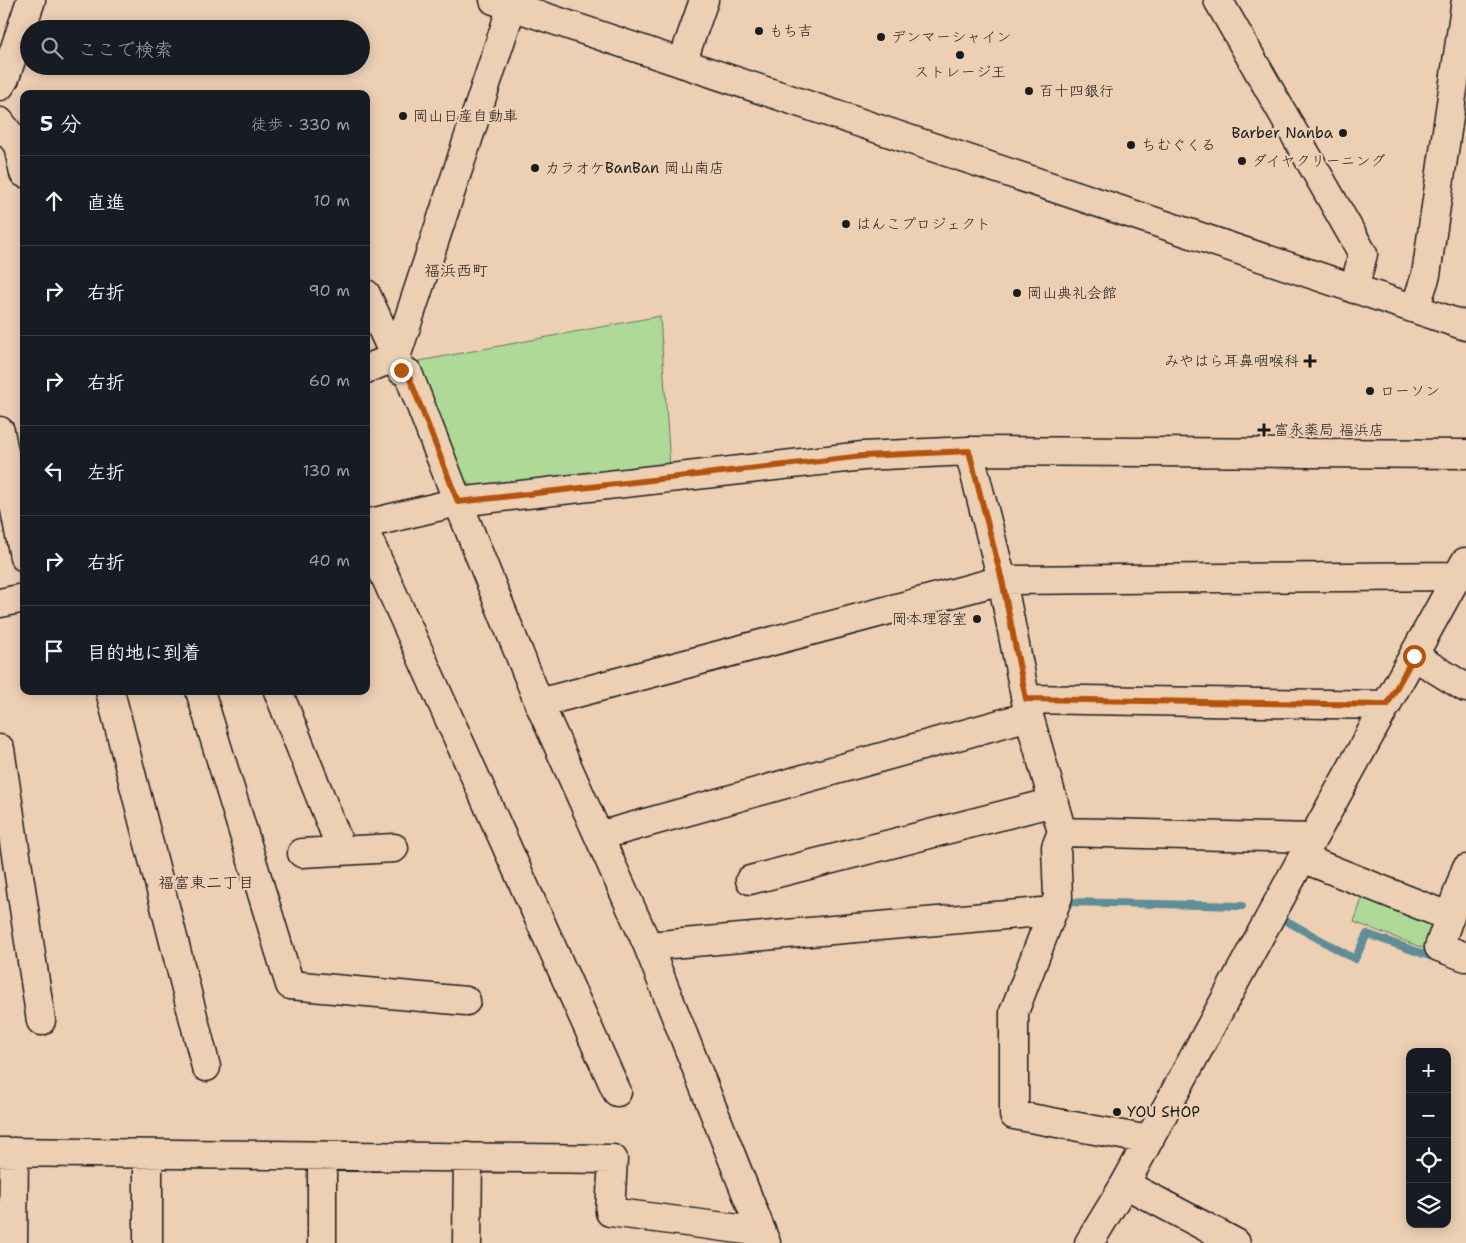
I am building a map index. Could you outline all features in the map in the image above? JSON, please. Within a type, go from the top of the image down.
[{"type":"street","points":[[24,20],[31,0]]},
{"type":"street","points":[[682,63],[704,0]]},
{"type":"street","points":[[1218,0],[1363,254],[1354,289]]},
{"type":"street","points":[[1415,308],[1426,275],[1466,0]]},
{"type":"street","points":[[384,362],[503,3],[1466,326]]},
{"type":"street","points":[[0,86],[5,78],[20,33]]},
{"type":"street","points":[[0,114],[20,121]]},
{"type":"street","points":[[0,122],[18,144],[20,154]]},
{"type":"street","points":[[370,309],[384,362],[408,374],[539,703],[648,946],[764,1237]]},
{"type":"street","points":[[0,431],[20,536]]},
{"type":"street","points":[[969,451],[1002,580],[1027,707],[1062,832],[1056,847],[1058,897],[1014,1012],[1014,1115],[1149,1140]]},
{"type":"street","points":[[370,523],[458,502],[863,456],[969,451],[1466,454]]},
{"type":"street","points":[[370,543],[617,1092]]},
{"type":"street","points":[[539,703],[1002,580],[1462,568]]},
{"type":"street","points":[[1089,1243],[1125,1184],[1307,848],[1462,568]]},
{"type":"street","points":[[0,603],[20,599]]},
{"type":"street","points":[[1414,656],[1466,688]]},
{"type":"street","points":[[111,695],[206,1067]]},
{"type":"street","points":[[201,695],[290,985],[466,1001]]},
{"type":"street","points":[[280,695],[342,851]]},
{"type":"street","points":[[599,836],[1027,707],[1387,705]]},
{"type":"street","points":[[0,749],[10,882],[41,1021]]},
{"type":"street","points":[[750,880],[1054,802]]},
{"type":"street","points":[[1062,832],[1307,848],[1450,917]]},
{"type":"street","points":[[302,853],[394,848]]},
{"type":"street","points":[[1466,869],[1439,947],[1466,957]]},
{"type":"street","points":[[648,946],[1053,911]]},
{"type":"street","points":[[13,1243],[7,1152],[613,1159],[610,1212],[764,1237]]},
{"type":"street","points":[[148,1154],[148,1243]]},
{"type":"street","points":[[322,1156],[322,1243]]},
{"type":"street","points":[[468,1157],[468,1243]]},
{"type":"street","points":[[1125,1184],[1236,1243]]},
{"type":"green space","points":[[660,316],[670,466],[475,487],[461,478],[414,362]]},
{"type":"green space","points":[[1364,893],[1438,920],[1426,949],[1354,922]]},
{"type":"waterway","points":[[1067,902],[1242,906]]},
{"type":"waterway","points":[[1283,919],[1355,959],[1367,934],[1438,959]]},
{"type":"place","name":"もち吉","points":[[759,31]]},
{"type":"place","name":"デンマーシャイン","points":[[881,37]]},
{"type":"place","name":"ストレージ王","points":[[960,55]]},
{"type":"place","name":"百十四銀行","points":[[1029,91]]},
{"type":"place","name":"岡山日産自動車","points":[[403,116]]},
{"type":"place","name":"Barber Nanba","points":[[1343,133]]},
{"type":"place","name":"ちむぐくる","points":[[1131,145]]},
{"type":"place","name":"ダイヤクリーニング","points":[[1242,161]]},
{"type":"place","name":"カラオケBanBan 岡山南店","points":[[535,168]]},
{"type":"place","name":"はんこプロジェクト","points":[[846,224]]},
{"type":"place","name":"岡山典礼会館","points":[[1017,293]]},
{"type":"place","name":"みやはら耳鼻咽喉科","points":[[1310,361]]},
{"type":"place","name":"ローソン","points":[[1370,391]]},
{"type":"place","name":"富永薬局 福浜店","points":[[1264,430]]},
{"type":"place","name":"岡本理容室","points":[[977,619]]},
{"type":"place","name":"YOU SHOP","points":[[1117,1112]]},
{"type":"district","name":"福浜西町","points":[[456,270]]},
{"type":"district","name":"福富東二丁目","points":[[206,882]]},
{"type":"route","points":[[401,370],[408,374],[458,502],[863,456],[969,451],[1002,580],[1026,699],[1387,705],[1414,656]]}]
